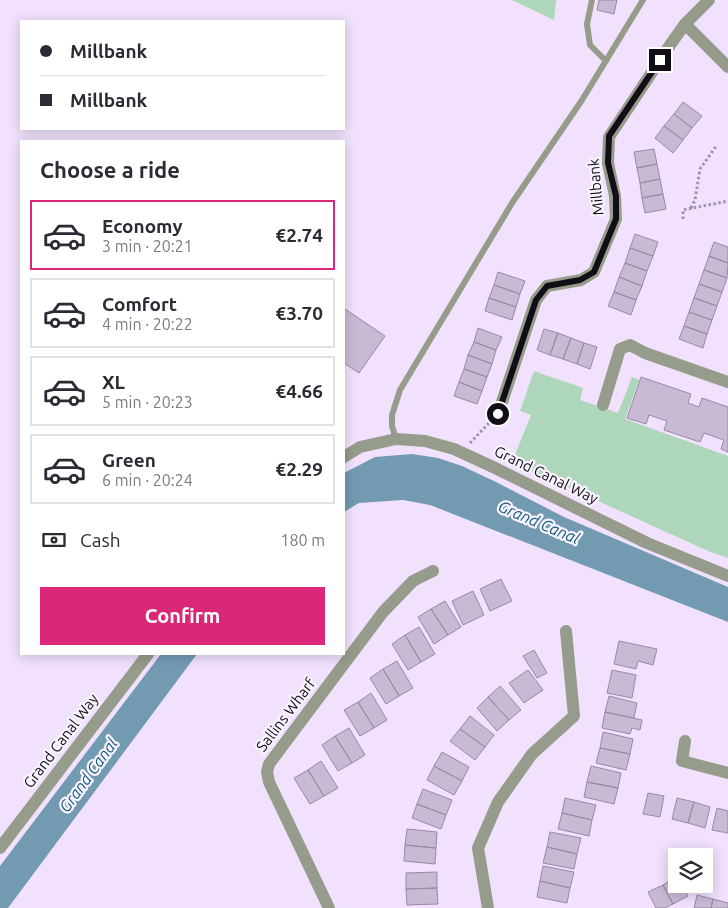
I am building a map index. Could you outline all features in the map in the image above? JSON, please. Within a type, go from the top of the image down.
[{"type":"street","name":"Millbank","points":[[498,414],[536,300],[547,286],[580,280],[594,272],[616,219],[616,196],[608,163],[609,136],[685,24],[709,0]]},
{"type":"street","points":[[685,24],[728,67]]},
{"type":"street","points":[[603,404],[620,349],[630,345],[646,353],[728,382]]},
{"type":"street","name":"Grand Canal Way","points":[[345,456],[360,447],[396,439],[425,441],[454,449],[647,543],[728,576]]},
{"type":"street","name":"Sallins Wharf","points":[[329,908],[270,782],[267,772],[269,764],[384,612],[413,581],[434,571]]},
{"type":"street","points":[[488,908],[478,848],[498,802],[532,754],[574,716],[566,631]]},
{"type":"street","name":"Grand Canal Way","points":[[0,848],[147,655]]},
{"type":"street","points":[[685,741],[682,761],[728,773]]},
{"type":"lane","points":[[592,0],[588,24],[590,45],[606,61]]},
{"type":"lane","points":[[396,439],[392,426],[392,415],[400,390],[512,203],[582,100],[643,0]]},
{"type":"path","points":[[691,208],[696,200],[700,169],[717,145]]},
{"type":"path","points":[[683,219],[683,210],[728,201]]},
{"type":"path","points":[[469,456],[470,442],[498,414]]},
{"type":"green space","points":[[512,0],[556,0],[554,20]]},
{"type":"green space","points":[[534,371],[583,388],[580,400],[618,413],[632,377],[639,380],[625,419],[728,456],[728,558],[708,551],[512,462],[531,415],[520,411]]},
{"type":"water","name":"Grand Canal","points":[[412,454],[438,458],[462,466],[564,517],[728,587],[728,622],[430,505],[403,500],[359,503],[345,511],[345,472],[375,457]]},
{"type":"water","name":"Grand Canal","points":[[160,655],[196,655],[8,908],[0,908],[0,866]]},
{"type":"building","points":[[599,0],[617,0],[614,14],[597,10]]},
{"type":"building","points":[[683,102],[702,116],[692,128],[674,114]]},
{"type":"building","points":[[674,114],[692,128],[683,140],[664,126]]},
{"type":"building","points":[[664,126],[683,140],[673,153],[655,138]]},
{"type":"building","points":[[654,149],[657,164],[637,168],[634,152]]},
{"type":"building","points":[[657,164],[660,179],[640,183],[637,168]]},
{"type":"building","points":[[660,179],[663,194],[642,198],[640,183]]},
{"type":"building","points":[[663,194],[666,209],[645,213],[642,198]]},
{"type":"building","points":[[635,234],[658,242],[653,256],[630,248]]},
{"type":"building","points":[[714,242],[728,247],[728,263],[709,256]]},
{"type":"building","points":[[630,248],[653,256],[647,271],[625,263]]},
{"type":"building","points":[[709,256],[728,263],[727,278],[704,270]]},
{"type":"building","points":[[625,263],[647,271],[642,286],[619,277]]},
{"type":"building","points":[[704,270],[727,278],[722,292],[699,284]]},
{"type":"building","points":[[498,272],[525,281],[520,294],[494,285]]},
{"type":"building","points":[[619,277],[642,286],[636,300],[614,292]]},
{"type":"building","points":[[699,284],[722,292],[717,306],[694,298]]},
{"type":"building","points":[[494,285],[520,294],[516,307],[489,298]]},
{"type":"building","points":[[614,292],[636,300],[631,315],[608,306]]},
{"type":"building","points":[[489,298],[516,307],[512,320],[485,311]]},
{"type":"building","points":[[694,298],[717,306],[712,320],[689,312]]},
{"type":"building","points":[[345,309],[385,336],[359,373],[345,364]]},
{"type":"building","points":[[689,312],[712,320],[707,334],[684,326]]},
{"type":"building","points":[[684,326],[707,334],[703,348],[679,339]]},
{"type":"building","points":[[478,328],[502,337],[496,350],[474,342]]},
{"type":"building","points":[[544,329],[558,333],[550,355],[537,350]]},
{"type":"building","points":[[558,333],[571,338],[563,359],[550,355]]},
{"type":"building","points":[[571,338],[584,343],[577,364],[563,359]]},
{"type":"building","points":[[474,342],[496,350],[492,364],[468,355]]},
{"type":"building","points":[[584,343],[597,347],[590,369],[577,364]]},
{"type":"building","points":[[468,355],[492,364],[487,377],[464,369]]},
{"type":"building","points":[[464,369],[487,377],[482,391],[459,382]]},
{"type":"building","points":[[641,377],[691,394],[688,403],[699,407],[702,398],[728,407],[728,452],[721,449],[724,440],[704,433],[700,442],[664,430],[667,421],[649,415],[646,424],[627,418]]},
{"type":"building","points":[[459,382],[482,391],[477,404],[454,396]]},
{"type":"building","points":[[501,579],[512,601],[490,611],[480,589]]},
{"type":"building","points":[[473,591],[484,615],[463,625],[452,601]]},
{"type":"building","points":[[445,601],[461,627],[448,635],[431,609]]},
{"type":"building","points":[[431,609],[448,635],[434,644],[418,617]]},
{"type":"building","points":[[419,627],[435,654],[421,662],[405,635]]},
{"type":"building","points":[[405,635],[421,662],[408,670],[392,644]]},
{"type":"building","points":[[619,641],[657,649],[653,665],[638,661],[636,669],[614,664]]},
{"type":"building","points":[[534,650],[547,673],[537,678],[523,656]]},
{"type":"building","points":[[397,661],[413,688],[399,696],[383,669]]},
{"type":"building","points":[[383,669],[399,696],[386,704],[370,678]]},
{"type":"building","points":[[528,670],[543,690],[524,703],[509,683]]},
{"type":"building","points":[[612,670],[636,675],[632,698],[607,693]]},
{"type":"building","points":[[500,686],[521,710],[509,720],[488,697]]},
{"type":"building","points":[[371,693],[387,720],[374,728],[358,702]]},
{"type":"building","points":[[609,696],[637,703],[634,718],[605,712]]},
{"type":"building","points":[[488,697],[509,720],[497,731],[477,708]]},
{"type":"building","points":[[358,702],[374,728],[360,736],[344,710]]},
{"type":"building","points":[[605,712],[642,720],[640,730],[632,728],[630,734],[602,728]]},
{"type":"building","points":[[470,716],[494,735],[485,747],[460,729]]},
{"type":"building","points":[[349,728],[365,755],[352,763],[335,736]]},
{"type":"building","points":[[460,729],[485,747],[475,760],[450,741]]},
{"type":"building","points":[[603,732],[633,739],[630,754],[600,748]]},
{"type":"building","points":[[335,736],[352,763],[338,771],[322,745]]},
{"type":"building","points":[[600,748],[630,754],[626,770],[596,763]]},
{"type":"building","points":[[442,752],[469,767],[462,781],[434,766]]},
{"type":"building","points":[[321,761],[338,788],[324,796],[308,770]]},
{"type":"building","points":[[434,766],[462,781],[454,795],[427,780]]},
{"type":"building","points":[[591,766],[621,773],[618,788],[587,782]]},
{"type":"building","points":[[308,770],[324,796],[310,804],[294,778]]},
{"type":"building","points":[[587,782],[618,788],[614,804],[584,797]]},
{"type":"building","points":[[423,789],[452,800],[446,815],[417,804]]},
{"type":"building","points":[[648,793],[664,796],[660,817],[643,814]]},
{"type":"building","points":[[565,798],[596,805],[592,820],[562,813]]},
{"type":"building","points":[[677,798],[694,802],[688,823],[672,819]]},
{"type":"building","points":[[694,802],[710,807],[705,828],[688,823]]},
{"type":"building","points":[[417,804],[446,815],[441,829],[412,818]]},
{"type":"building","points":[[717,808],[728,811],[728,833],[712,830]]},
{"type":"building","points":[[562,813],[592,820],[589,836],[558,829]]},
{"type":"building","points":[[407,829],[437,832],[436,848],[405,845]]},
{"type":"building","points":[[550,832],[581,838],[577,854],[547,847]]},
{"type":"building","points":[[405,845],[436,848],[435,864],[404,861]]},
{"type":"building","points":[[547,847],[577,854],[574,869],[543,863]]},
{"type":"building","points":[[543,866],[574,872],[570,888],[540,881]]},
{"type":"building","points":[[437,872],[437,888],[406,889],[406,873]]},
{"type":"building","points":[[540,881],[570,888],[567,903],[537,897]]},
{"type":"building","points":[[668,882],[668,893],[686,893],[688,896],[673,904],[663,885]]},
{"type":"building","points":[[663,885],[673,904],[665,908],[656,908],[648,892]]},
{"type":"building","points":[[437,888],[438,904],[407,905],[406,889]]},
{"type":"building","points":[[697,895],[713,899],[711,908],[694,908]]},
{"type":"building","points":[[713,899],[728,903],[728,908],[711,908]]},
{"type":"route","points":[[498,414],[536,300],[547,286],[580,280],[594,272],[602,255],[616,219],[616,196],[608,163],[609,136],[660,60]]}]
